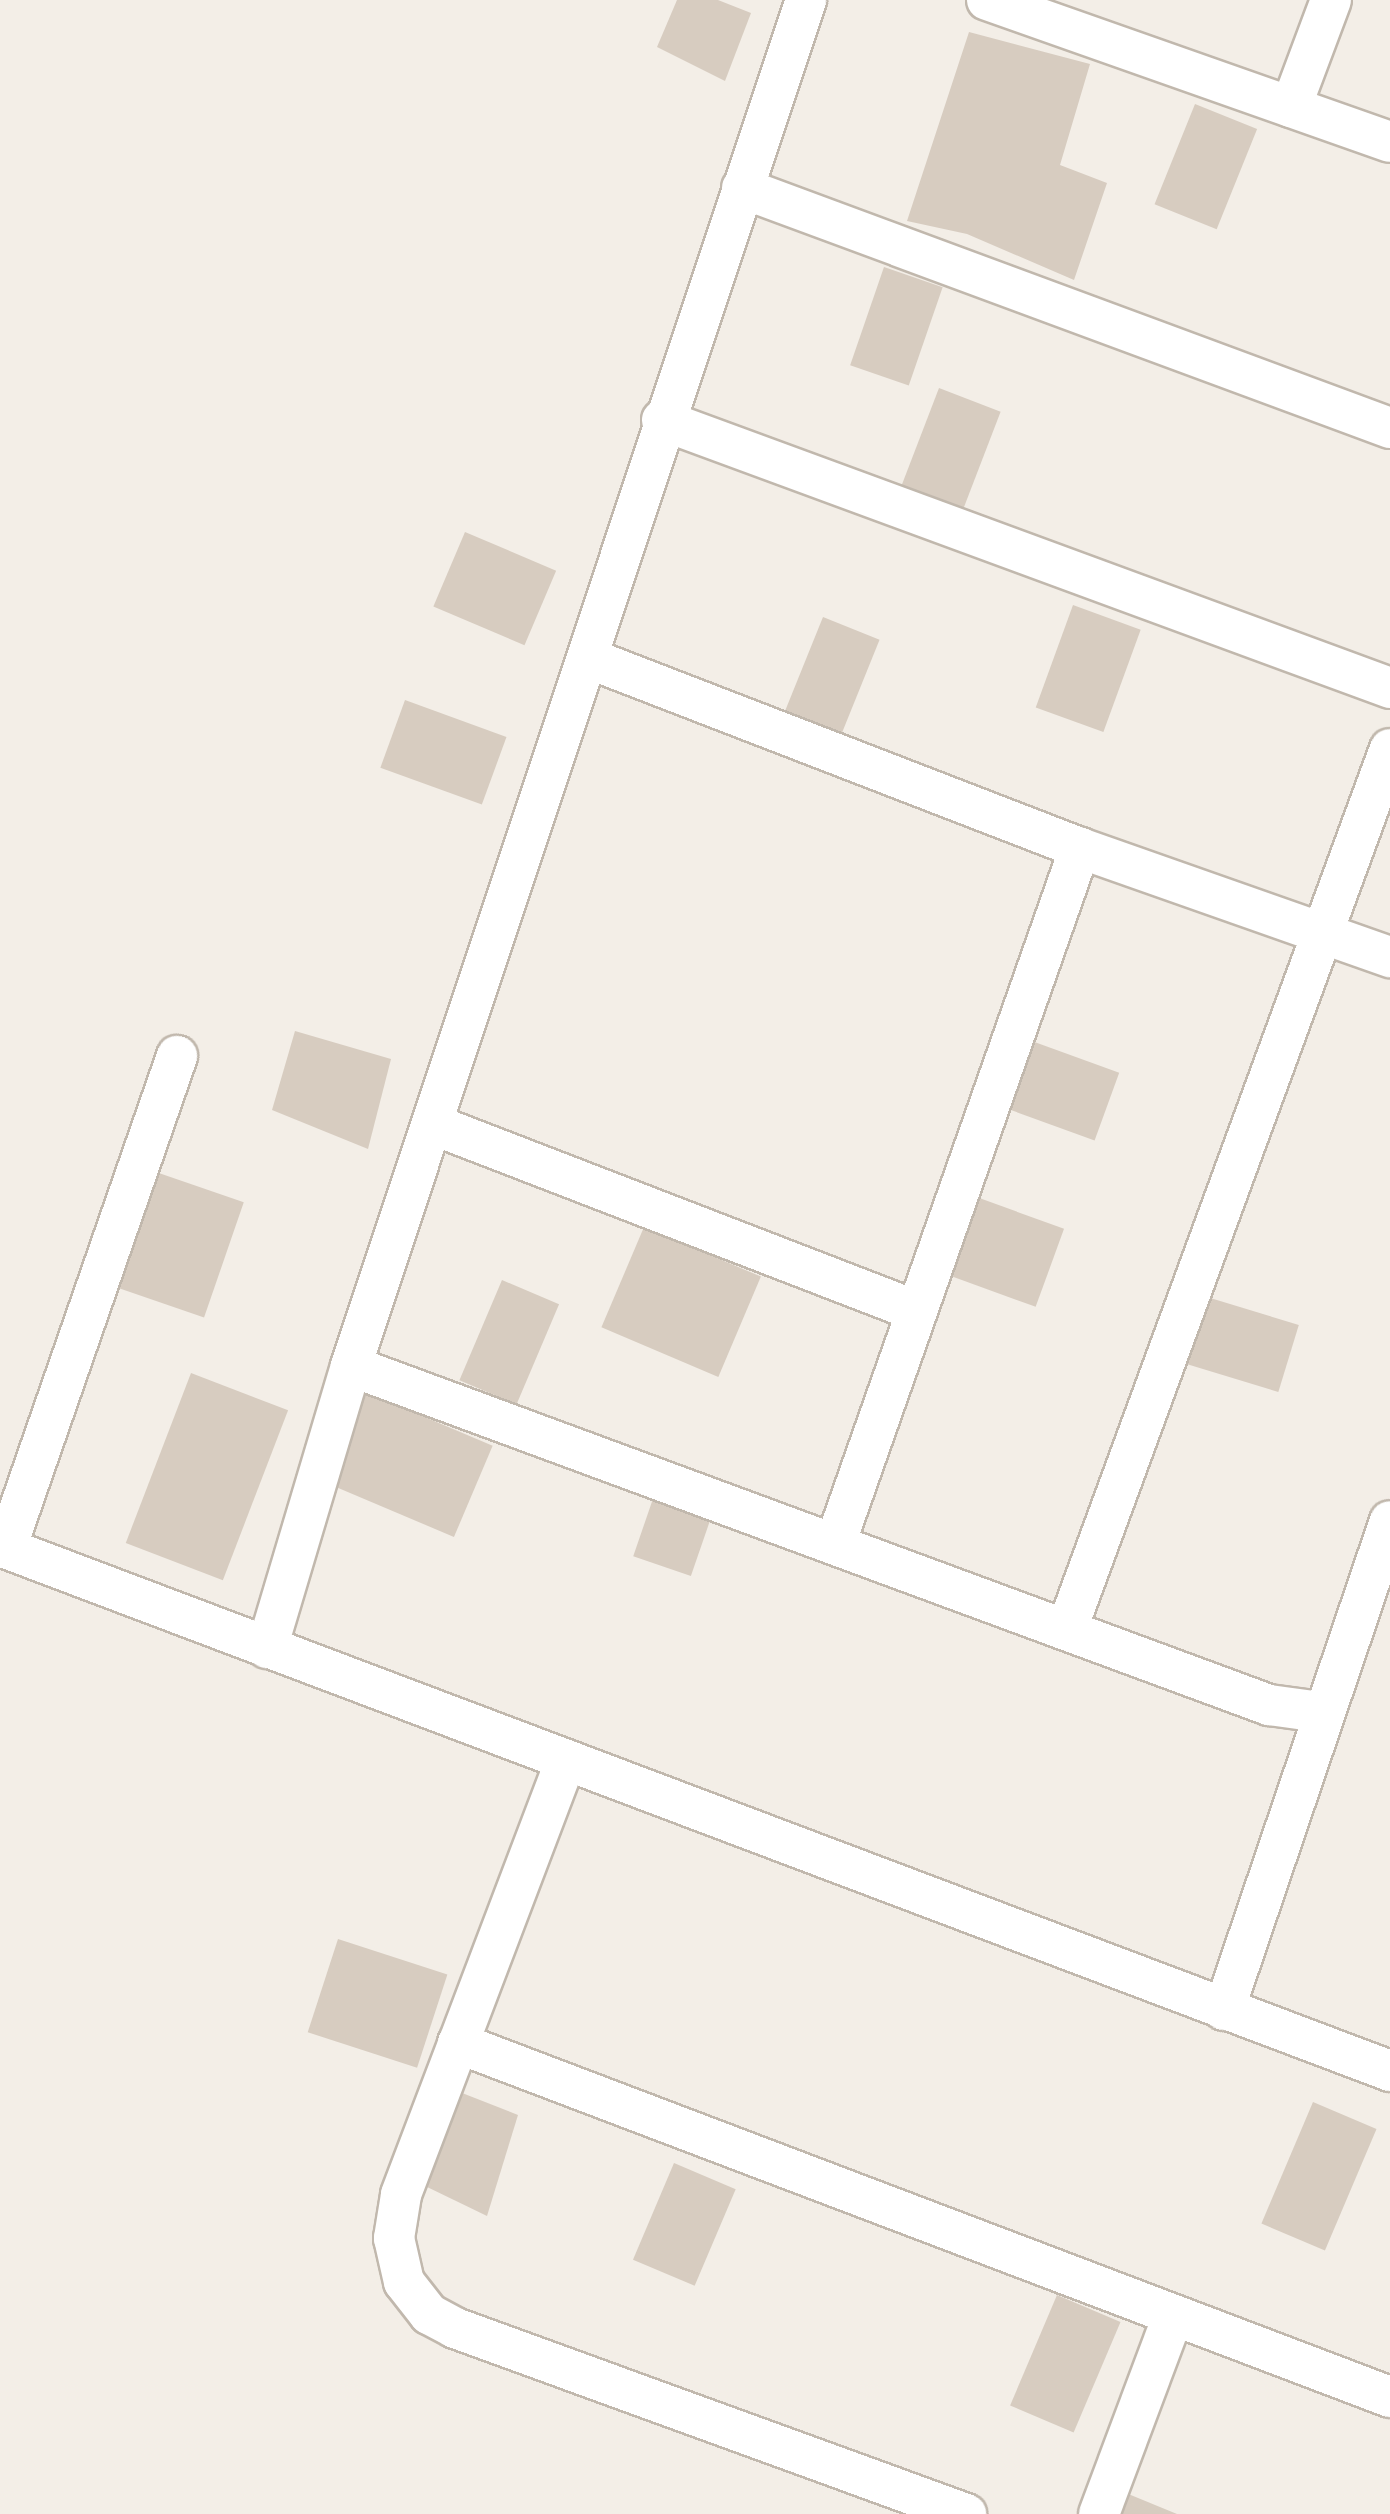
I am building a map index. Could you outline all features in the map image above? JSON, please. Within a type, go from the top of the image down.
[{"type":"street","points":[[267,1648],[351,1366],[588,658],[662,420],[806,0]]},
{"type":"street","points":[[987,0],[1066,12],[1291,107],[1390,142]]},
{"type":"street","points":[[1291,107],[1331,0]]},
{"type":"street","points":[[742,188],[1390,428]]},
{"type":"street","points":[[662,420],[1390,688]]},
{"type":"street","points":[[588,658],[1080,848],[1390,957]]},
{"type":"street","points":[[1068,1626],[1390,749]]},
{"type":"street","points":[[836,1541],[914,1310],[1080,848]]},
{"type":"street","points":[[177,1056],[3,1547],[1390,2071]]},
{"type":"street","points":[[432,1124],[914,1310]]},
{"type":"street","points":[[351,1366],[1068,1626],[1269,1705],[1320,1712]]},
{"type":"street","points":[[1224,2010],[1320,1712],[1390,1521]]},
{"type":"street","points":[[566,1760],[401,2195],[394,2238],[404,2282],[429,2314],[966,2514]]},
{"type":"street","points":[[458,2043],[1172,2319],[1390,2397]]},
{"type":"street","points":[[1099,2514],[1172,2319]]},
{"type":"building","points":[[677,0],[718,0],[751,13],[725,81],[657,47]]},
{"type":"building","points":[[969,32],[1090,64],[1060,165],[1107,183],[1074,280],[967,234],[907,221]]},
{"type":"building","points":[[1195,104],[1257,129],[1217,229],[1155,204]]},
{"type":"building","points":[[884,267],[943,287],[909,386],[850,365]]},
{"type":"building","points":[[939,388],[1001,412],[962,513],[900,490]]},
{"type":"building","points":[[465,532],[556,571],[524,645],[433,607]]},
{"type":"building","points":[[1073,605],[1141,630],[1103,732],[1036,707]]},
{"type":"building","points":[[823,617],[880,640],[841,736],[784,713]]},
{"type":"building","points":[[405,700],[506,737],[482,805],[380,768]]},
{"type":"building","points":[[295,1031],[391,1059],[368,1149],[272,1110]]},
{"type":"building","points":[[1029,1040],[1119,1073],[1095,1140],[1004,1108]]},
{"type":"building","points":[[153,1171],[244,1202],[204,1318],[113,1286]]},
{"type":"building","points":[[971,1195],[1064,1229],[1036,1307],[943,1273]]},
{"type":"building","points":[[644,1227],[761,1277],[718,1377],[601,1327]]},
{"type":"building","points":[[502,1280],[559,1304],[516,1405],[459,1380]]},
{"type":"building","points":[[1207,1297],[1299,1325],[1278,1392],[1187,1364]]},
{"type":"building","points":[[191,1373],[288,1410],[223,1580],[126,1543]]},
{"type":"building","points":[[361,1390],[493,1446],[454,1537],[322,1481]]},
{"type":"building","points":[[656,1490],[714,1510],[691,1576],[633,1556]]},
{"type":"building","points":[[338,1939],[447,1975],[417,2068],[308,2032]]},
{"type":"building","points":[[457,2091],[518,2115],[487,2216],[423,2185]]},
{"type":"building","points":[[1313,2102],[1377,2129],[1325,2250],[1261,2224]]},
{"type":"building","points":[[674,2163],[736,2189],[695,2286],[633,2260]]},
{"type":"building","points":[[1057,2295],[1121,2322],[1074,2432],[1010,2405]]},
{"type":"building","points":[[1121,2491],[1177,2514],[1112,2514]]}]
